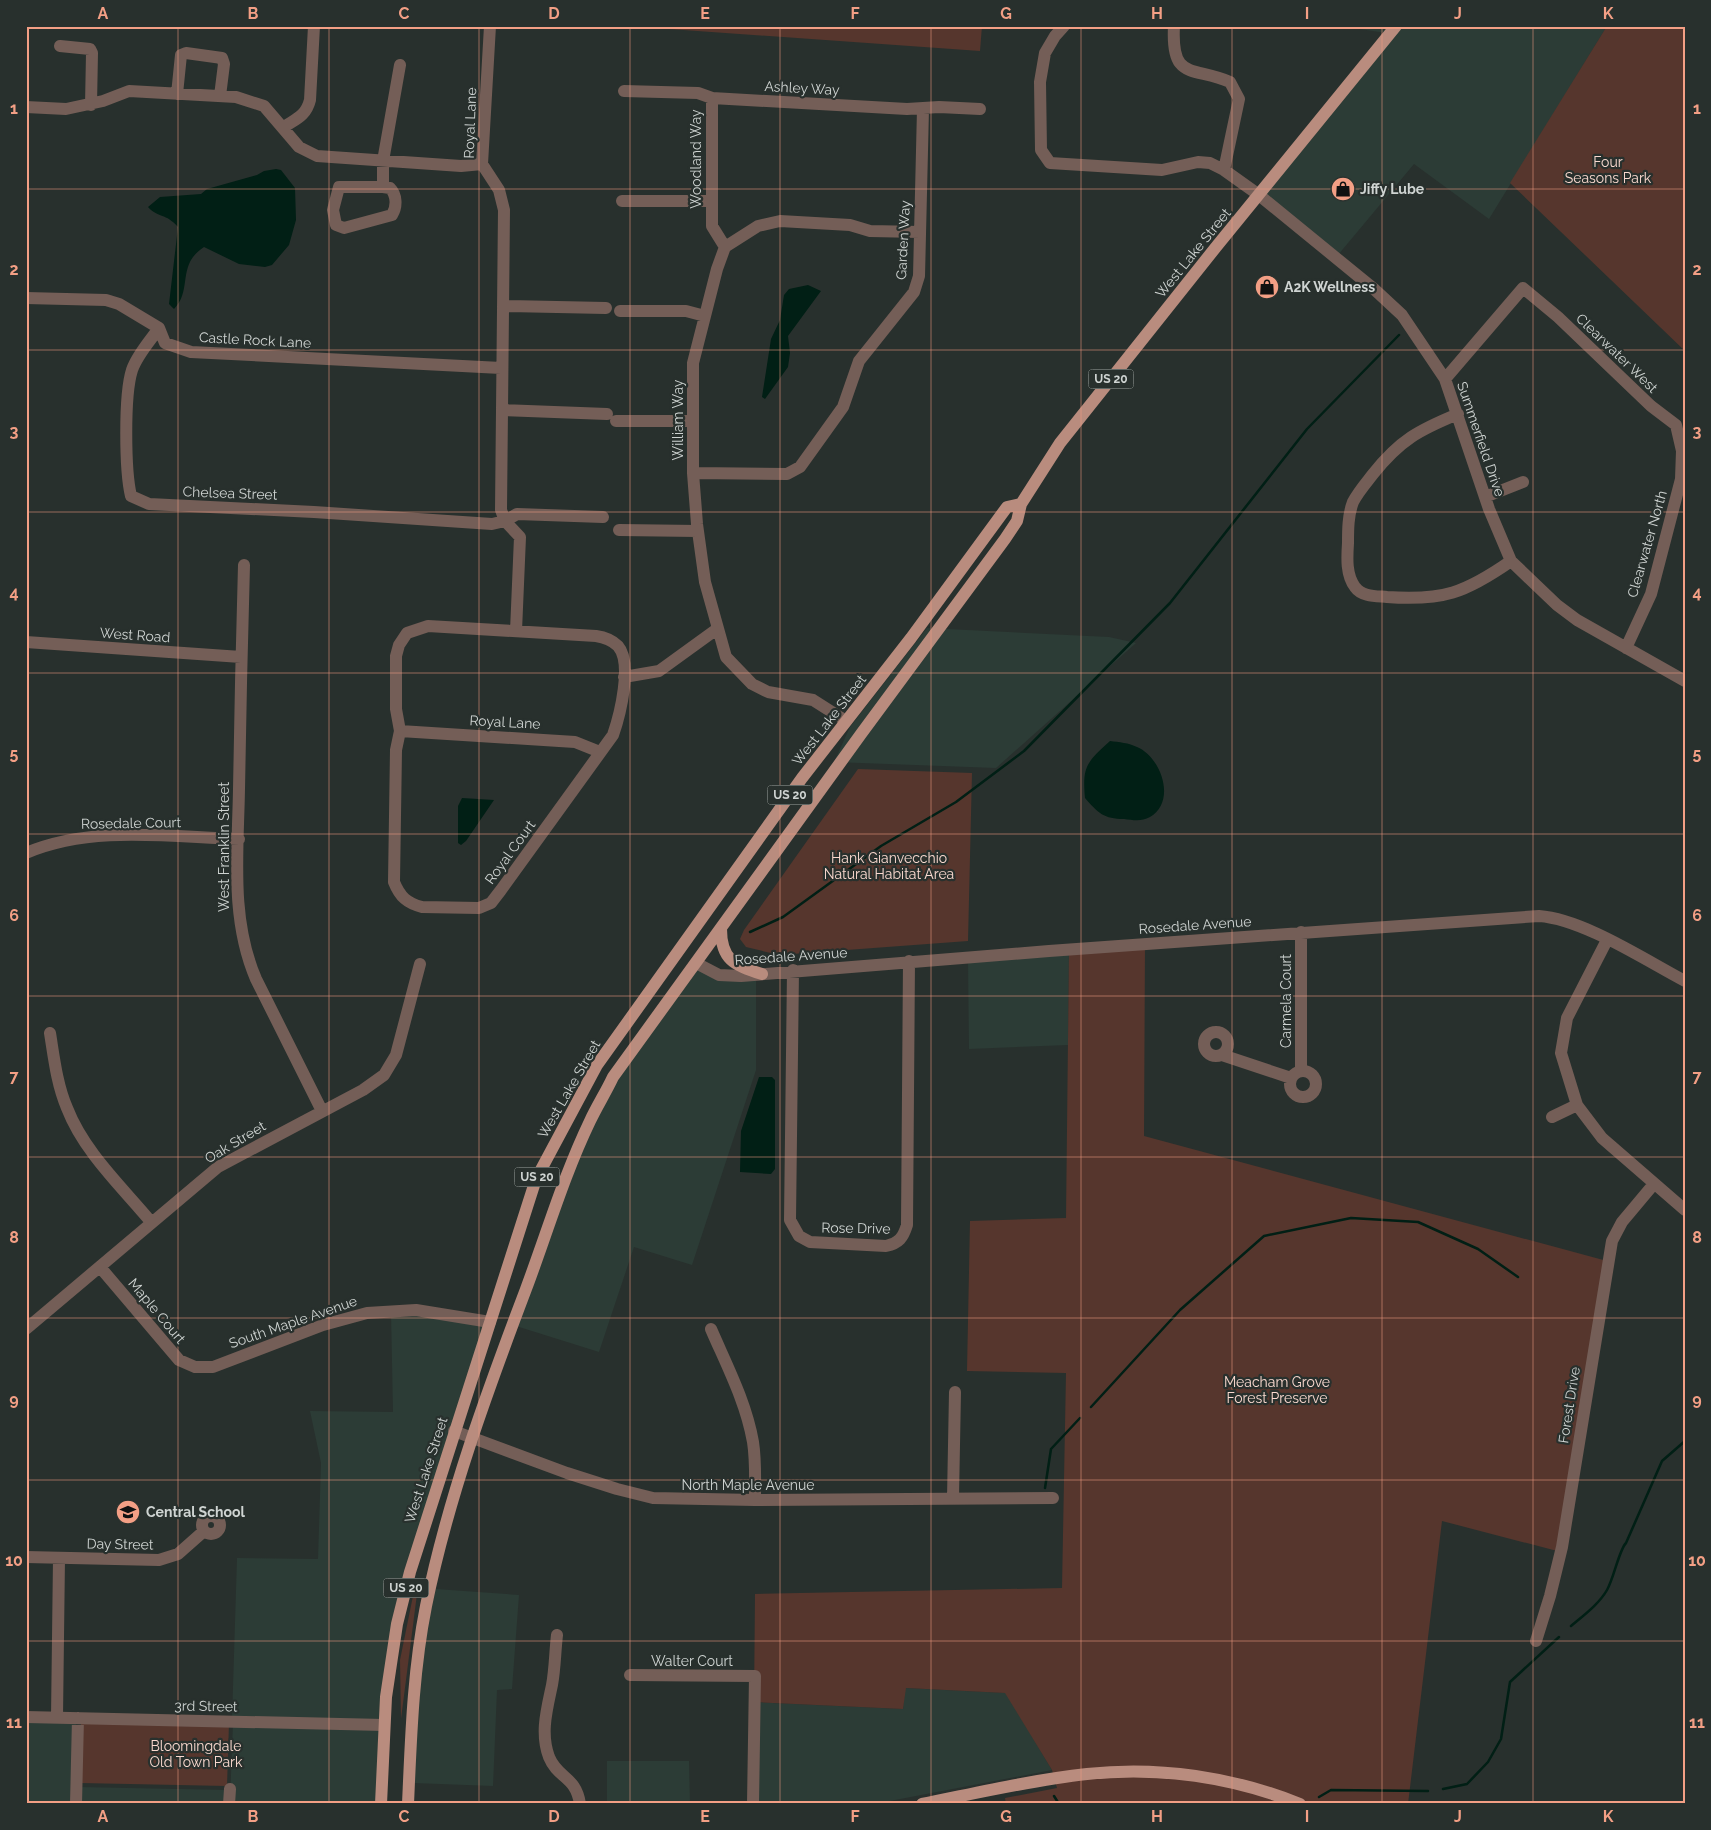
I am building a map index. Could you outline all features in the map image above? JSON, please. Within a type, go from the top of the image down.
[{"type":"main road","name":"West Lake Street","points":[[408,1804],[412,1708],[426,1606],[473,1438],[571,1166],[590,1121],[613,1077],[1017,522],[1021,504],[1060,443],[1396,26]]},
{"type":"main road","name":"West Lake Street","points":[[381,1804],[384,1725],[390,1668],[410,1572],[536,1179],[597,1066],[680,952],[802,778],[911,638],[1007,507],[1021,504]]},
{"type":"main road","points":[[721,929],[721,942],[727,957],[738,965],[762,974]]},
{"type":"main road","points":[[680,952],[696,963]]},
{"type":"main road","points":[[922,1804],[1058,1778],[1126,1772],[1167,1773],[1221,1780],[1300,1804]]},
{"type":"street","points":[[284,127],[304,115],[308,110],[314,26]]},
{"type":"street","name":"Royal Lane","points":[[490,26],[482,164],[499,190],[504,210],[501,510],[505,521],[520,537],[516,631]]},
{"type":"street","name":"Summerfield Drive","points":[[1064,26],[1055,36],[1045,53],[1040,82],[1041,150],[1050,162],[1162,170],[1198,162],[1210,163],[1224,170],[1259,195],[1374,289],[1402,315],[1445,379],[1485,497],[1511,561],[1557,604],[1588,627],[1685,681]]},
{"type":"street","points":[[1174,26],[1173,52],[1180,62],[1190,72],[1220,78],[1230,82],[1236,89],[1239,99],[1224,170]]},
{"type":"street","points":[[60,46],[90,49],[92,53],[91,105]]},
{"type":"street","points":[[177,94],[181,56],[186,53],[222,58],[224,64],[220,96]]},
{"type":"street","points":[[383,188],[383,161],[400,65]]},
{"type":"street","points":[[26,107],[66,109],[91,105],[129,91],[246,99],[264,106],[284,127],[299,147],[317,156],[461,166],[482,164]]},
{"type":"street","name":"Ashley Way","points":[[624,91],[698,93],[712,98],[923,109],[939,107],[980,109]]},
{"type":"street","name":"Woodland Way","points":[[712,98],[710,201],[712,226],[725,247]]},
{"type":"street","name":"Garden Way","points":[[693,473],[782,475],[800,467],[843,407],[859,361],[914,292],[919,276],[923,109]]},
{"type":"street","points":[[339,187],[383,188],[390,188],[394,194],[395,207],[392,215],[344,228],[336,225],[333,210],[339,187]]},
{"type":"street","points":[[622,201],[710,201]]},
{"type":"street","points":[[725,247],[758,226],[780,221],[850,225],[870,231],[920,232]]},
{"type":"street","name":"William Way","points":[[725,247],[704,316],[693,363],[693,473],[704,582],[726,656],[752,684],[768,692],[813,700],[846,721]]},
{"type":"street","name":"Clearwater West","points":[[1445,379],[1523,288],[1558,317],[1651,406],[1676,425],[1681,446]]},
{"type":"street","name":"Castle Rock Lane","points":[[26,298],[106,300],[120,304],[159,328],[165,343],[191,352],[501,368]]},
{"type":"street","points":[[504,306],[606,308]]},
{"type":"street","points":[[620,311],[686,311],[704,316]]},
{"type":"street","name":"Chelsea Street","points":[[159,328],[137,360],[129,386],[127,474],[131,496],[156,505],[314,512],[492,524],[505,521]]},
{"type":"street","points":[[502,410],[692,421]]},
{"type":"street","points":[[1458,414],[1428,426],[1398,444],[1362,487],[1354,501],[1349,518],[1347,566],[1355,587],[1364,594],[1425,599],[1451,594],[1468,588],[1511,561]]},
{"type":"street","name":"Clearwater North","points":[[1626,648],[1644,611],[1653,584],[1681,479],[1683,464],[1681,446]]},
{"type":"street","points":[[1485,497],[1523,482]]},
{"type":"street","points":[[505,521],[517,514],[604,517]]},
{"type":"street","points":[[619,530],[698,531]]},
{"type":"street","name":"West Franklin Street","points":[[244,565],[238,839],[239,919],[248,960],[322,1111]]},
{"type":"street","points":[[400,731],[396,709],[396,656],[399,644],[407,633],[428,626],[596,636],[618,646],[625,663],[618,721],[613,735],[600,752]]},
{"type":"street","points":[[624,677],[659,671],[718,629]]},
{"type":"street","name":"West Road","points":[[26,642],[241,657]]},
{"type":"street","name":"Royal Lane","points":[[400,731],[575,742],[600,752]]},
{"type":"street","name":"Royal Court","points":[[400,731],[396,750],[394,882],[399,895],[408,902],[422,907],[470,908],[491,903],[600,752]]},
{"type":"street","name":"Rosedale Court","points":[[26,853],[56,842],[108,836],[238,839]]},
{"type":"street","name":"Rosedale Avenue","points":[[696,963],[718,975],[762,974],[909,961],[1539,916],[1555,917],[1566,921],[1685,981]]},
{"type":"street","name":"Carmela Court","points":[[1222,1055],[1296,1074],[1302,932]]},
{"type":"street","points":[[1607,940],[1572,1006],[1562,1036],[1561,1053],[1577,1105],[1602,1138],[1653,1185],[1685,1210]]},
{"type":"street","name":"Rose Drive","points":[[793,970],[790,1220],[799,1236],[810,1242],[886,1246],[897,1244],[904,1236],[908,1225],[909,961]]},
{"type":"street","name":"Oak Street","points":[[26,1329],[218,1167],[363,1090],[384,1075],[400,1046],[420,964]]},
{"type":"street","points":[[50,1034],[59,1085],[74,1123],[96,1157],[151,1222]]},
{"type":"street","points":[[1552,1117],[1577,1105]]},
{"type":"street","name":"Forest Drive","points":[[1536,1641],[1562,1547],[1607,1262],[1612,1241],[1622,1222],[1653,1185]]},
{"type":"street","name":"Maple Court","points":[[100,1267],[179,1360],[195,1367]]},
{"type":"street","name":"South Maple Avenue","points":[[195,1367],[212,1367],[323,1325],[367,1313],[416,1310],[490,1322]]},
{"type":"street","points":[[711,1329],[739,1393],[748,1422],[755,1465],[755,1500]]},
{"type":"street","points":[[953,1498],[955,1392]]},
{"type":"street","name":"North Maple Avenue","points":[[454,1431],[567,1473],[639,1495],[674,1500],[1053,1498]]},
{"type":"street","name":"Day Street","points":[[26,1557],[160,1560],[178,1554],[204,1531]]},
{"type":"street","points":[[57,1718],[59,1558]]},
{"type":"street","points":[[557,1635],[552,1684],[544,1716],[545,1737],[550,1759],[556,1770],[574,1785],[580,1804]]},
{"type":"street","name":"Walter Court","points":[[630,1675],[755,1676],[753,1804]]},
{"type":"street","name":"3rd Street","points":[[26,1717],[384,1725]]},
{"type":"street","points":[[76,1804],[78,1718]]},
{"type":"street","points":[[229,1804],[230,1788]]},
{"type":"shaded area","points":[[1340,26],[1391,26],[1386,33]]},
{"type":"shaded area","points":[[1401,26],[1607,26],[1489,219],[1414,164],[1338,255],[1263,194]]},
{"type":"shaded area","points":[[276,169],[281,170],[295,188],[296,220],[289,245],[272,265],[265,267],[239,264],[204,247],[195,254],[190,262],[183,294],[180,302],[174,309],[169,304],[178,227],[148,207],[160,197],[201,194],[207,189]]},
{"type":"shaded area","points":[[808,285],[821,291],[788,336],[790,353],[788,367],[765,399],[762,397],[771,339],[780,320],[784,295],[789,289]]},
{"type":"shaded area","points":[[927,628],[1109,637],[1136,643],[996,768],[834,762],[850,727]]},
{"type":"shaded area","points":[[1110,741],[1137,747],[1146,752],[1159,769],[1163,780],[1163,801],[1158,810],[1150,817],[1143,820],[1111,818],[1098,811],[1085,798],[1084,779],[1088,765],[1096,754]]},
{"type":"shaded area","points":[[462,798],[494,800],[466,841],[461,845],[458,843],[458,806]]},
{"type":"shaded area","points":[[1069,952],[1068,1045],[969,1049],[968,961]]},
{"type":"shaded area","points":[[696,966],[756,978],[756,1070],[692,1265],[634,1247],[599,1352],[516,1326],[566,1188],[606,1097]]},
{"type":"shaded area","points":[[759,1077],[772,1077],[775,1080],[775,1169],[771,1174],[740,1172],[741,1131]]},
{"type":"shaded area","points":[[391,1313],[487,1324],[411,1562],[386,1725],[232,1719],[237,1558],[318,1559],[321,1463],[310,1411],[393,1412]]},
{"type":"shaded area","points":[[436,1589],[519,1595],[512,1689],[497,1690],[493,1786],[413,1783],[421,1649]]},
{"type":"shaded area","points":[[905,1688],[1006,1693],[1052,1770],[874,1804],[750,1804],[751,1702],[903,1709]]},
{"type":"shaded area","points":[[26,1719],[76,1720],[75,1804],[26,1804]]},
{"type":"shaded area","points":[[233,1723],[387,1729],[382,1804],[273,1804],[272,1802],[230,1801]]},
{"type":"shaded area","points":[[607,1761],[689,1761],[690,1804],[607,1804]]},
{"type":"shaded area","points":[[78,1787],[228,1790],[227,1804],[78,1804]]},
{"type":"green space","points":[[627,26],[982,26],[980,51]]},
{"type":"green space","name":"Four Seasons Park","points":[[1607,26],[1685,26],[1685,351],[1510,183]]},
{"type":"green space","name":"Hank Gianvecchio Natural Habitat Area","points":[[858,769],[972,773],[968,941],[779,955],[746,947],[740,939],[744,930]]},
{"type":"green space","name":"Meacham Grove Forest Preserve","points":[[1145,944],[1144,1136],[1607,1261],[1561,1552],[1442,1521],[1408,1804],[1006,1804],[1005,1798],[1057,1788],[1052,1770],[1005,1693],[906,1688],[903,1709],[754,1702],[755,1594],[1062,1588],[1066,1373],[967,1371],[970,1221],[1066,1218],[1069,949]]},
{"type":"green space","points":[[415,1586],[418,1586],[401,1719],[400,1660]]},
{"type":"green space","name":"Bloomingdale Old Town Park","points":[[81,1721],[229,1723],[227,1786],[80,1783]]},
{"type":"waterway","points":[[750,932],[783,917],[881,846],[956,802],[1024,751],[1170,603],[1307,429],[1399,335]]},
{"type":"waterway","points":[[1091,1407],[1180,1310],[1264,1236],[1351,1218],[1418,1222],[1478,1249],[1518,1277]]},
{"type":"waterway","points":[[1045,1488],[1051,1449],[1080,1418]]},
{"type":"waterway","points":[[1571,1626],[1596,1605],[1604,1595],[1612,1579],[1623,1547],[1662,1461],[1685,1441]]},
{"type":"waterway","points":[[1443,1789],[1467,1784],[1488,1762],[1501,1739],[1510,1682],[1559,1637]]},
{"type":"waterway","points":[[1319,1797],[1331,1790],[1428,1791]]},
{"type":"waterway","points":[[1054,1796],[1059,1804]]},
{"type":"place","name":"Jiffy Lube","points":[[1343,189]]},
{"type":"place","name":"A2K Wellness","points":[[1267,287]]},
{"type":"place","name":"Central School","points":[[128,1512]]}]
